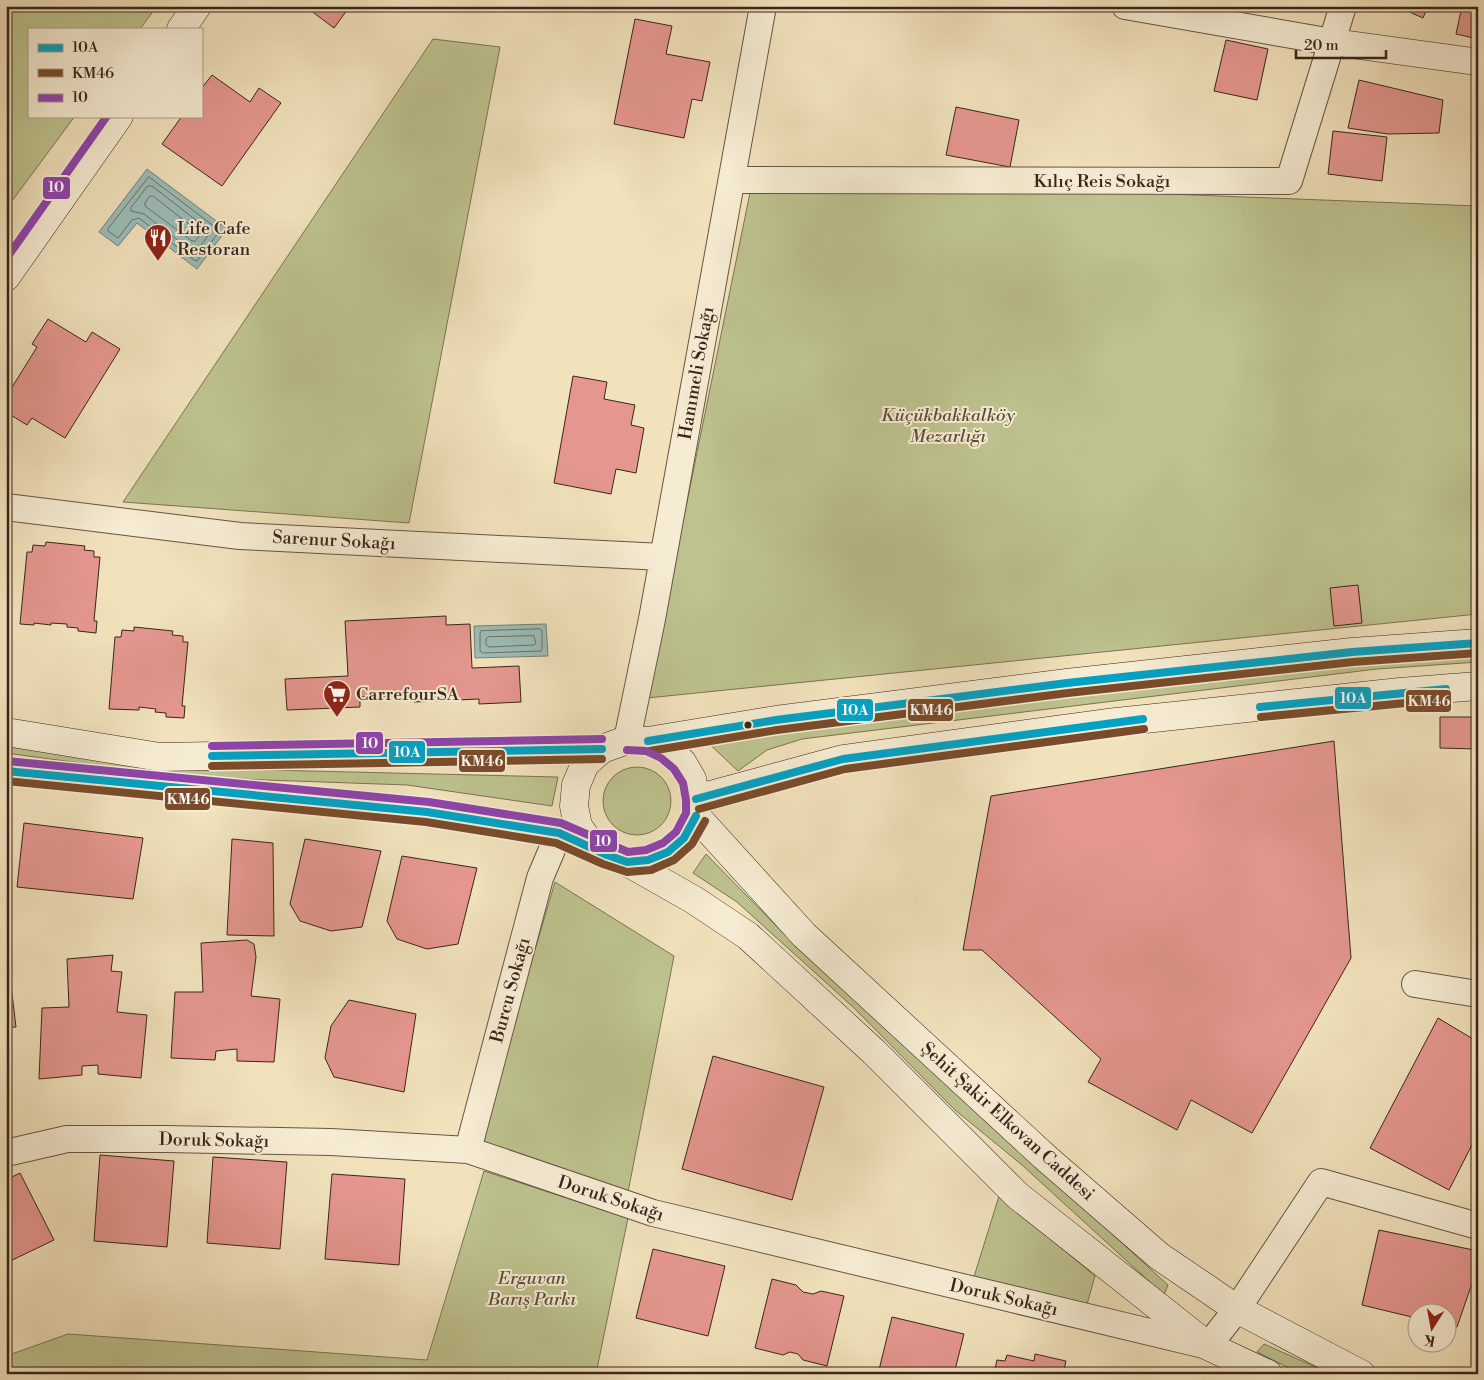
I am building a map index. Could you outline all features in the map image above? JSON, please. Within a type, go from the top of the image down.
[{"type":"main road","points":[[182,28],[196,6]]},
{"type":"main road","points":[[6,277],[118,118]]},
{"type":"main road","points":[[6,732],[160,757],[602,749],[638,741],[776,720],[1067,683],[1352,652],[1478,643]]},
{"type":"main road","points":[[696,807],[843,759],[1107,723],[1400,692],[1478,686]]},
{"type":"main road","points":[[6,771],[427,812],[559,833],[617,858],[648,860],[668,852],[684,838],[696,807],[692,779],[682,762],[666,749],[638,741]]},
{"type":"main road","points":[[602,749],[585,764],[576,785],[574,806],[578,826],[590,843],[694,900],[748,936],[874,1052],[1017,1195],[1208,1346],[1268,1374]]},
{"type":"main road","name":"Şehit Şakir Elkovan Caddesi","points":[[696,807],[804,935],[1046,1158],[1159,1256],[1237,1309],[1361,1374]]},
{"type":"street","name":"Hanımeli Sokağı","points":[[638,741],[663,557],[763,6]]},
{"type":"street","points":[[1125,6],[1332,42],[1478,62]]},
{"type":"street","name":"Kılıç Reis Sokağı","points":[[732,180],[1289,181],[1344,6]]},
{"type":"street","name":"Sarenur Sokağı","points":[[6,507],[240,536],[663,557]]},
{"type":"street","name":"Burcu Sokağı","points":[[468,1150],[540,878],[559,833]]},
{"type":"street","points":[[1415,984],[1478,994]]},
{"type":"street","name":"Doruk Sokağı","points":[[6,1153],[66,1140],[136,1139],[331,1142],[468,1150],[653,1213],[1208,1346]]},
{"type":"street","points":[[1208,1346],[1237,1309],[1321,1182],[1478,1226]]},
{"type":"green space","points":[[6,6],[157,6],[141,28],[28,28],[28,118],[74,118],[6,209]]},
{"type":"green space","points":[[433,39],[500,47],[409,523],[123,502]]},
{"type":"green space","name":"Küçükbakkalköy Mezarlığı","points":[[753,178],[1478,206],[1478,614],[647,698]]},
{"type":"green space","points":[[1478,653],[1478,662],[1377,669],[802,739],[767,750],[738,771],[704,739],[1371,662]]},
{"type":"green space","points":[[6,743],[185,768],[558,777],[552,806],[407,785],[182,777],[6,753]]},
{"type":"green space","points":[[630,767],[644,767],[656,772],[666,782],[671,794],[671,808],[666,820],[656,830],[644,835],[630,835],[618,830],[608,820],[603,808],[603,794],[608,782],[618,772]]},
{"type":"green space","points":[[706,854],[787,937],[1168,1285],[1164,1295],[1022,1165],[955,1110],[854,1008],[737,902],[693,873]]},
{"type":"green space","points":[[555,882],[674,956],[628,1192],[477,1146]]},
{"type":"green space","name":"Erguvan Barış Parkı","points":[[484,1171],[628,1218],[596,1374],[6,1374],[6,1356],[68,1334],[427,1360]]},
{"type":"green space","points":[[999,1196],[1095,1276],[1086,1308],[973,1280]]},
{"type":"green space","points":[[1264,1344],[1331,1374],[1301,1374],[1257,1352]]},
{"type":"water","points":[[147,169],[227,229],[197,269],[137,223],[118,246],[99,232]]},
{"type":"water","points":[[546,624],[548,656],[475,658],[474,626]]},
{"type":"building","points":[[313,6],[350,6],[334,28],[310,10]]},
{"type":"building","points":[[1214,6],[1243,6],[1241,13]]},
{"type":"building","points":[[1282,6],[1301,6],[1299,11]]},
{"type":"building","points":[[1396,6],[1428,6],[1423,18]]},
{"type":"building","points":[[1462,6],[1478,6],[1478,39],[1456,34]]},
{"type":"building","points":[[635,19],[672,26],[666,54],[710,62],[702,101],[692,99],[684,138],[614,124]]},
{"type":"building","points":[[1226,40],[1268,49],[1257,100],[1214,91]]},
{"type":"building","points":[[212,75],[250,102],[259,88],[281,103],[222,186],[162,144],[181,118],[202,118],[202,88]]},
{"type":"building","points":[[1359,80],[1443,100],[1439,133],[1388,134],[1348,128]]},
{"type":"building","points":[[956,107],[1019,120],[1010,167],[946,155]]},
{"type":"building","points":[[1333,131],[1387,137],[1382,181],[1328,174]]},
{"type":"building","points":[[48,319],[86,342],[92,332],[120,349],[65,438],[32,418],[27,425],[6,412],[6,397],[37,347],[32,344]]},
{"type":"building","points":[[573,376],[607,382],[604,399],[635,405],[631,425],[644,428],[636,473],[616,469],[611,494],[554,483]]},
{"type":"building","points":[[46,542],[85,546],[84,550],[94,551],[94,557],[100,557],[94,621],[97,621],[96,633],[78,631],[78,628],[67,627],[67,624],[20,624],[27,552],[32,552],[33,545],[45,546]]},
{"type":"building","points":[[1358,585],[1362,623],[1334,626],[1330,588]]},
{"type":"building","points":[[446,616],[446,625],[470,624],[472,668],[519,666],[521,702],[479,704],[479,699],[414,702],[414,695],[360,697],[360,707],[287,710],[285,679],[348,676],[345,621]]},
{"type":"building","points":[[134,627],[173,631],[172,635],[183,636],[183,642],[188,642],[182,706],[185,706],[184,718],[166,717],[166,713],[155,712],[156,709],[139,707],[139,710],[109,709],[115,637],[121,637],[122,630],[134,631]]},
{"type":"building","points":[[1440,717],[1478,717],[1478,749],[1440,748]]},
{"type":"building","points":[[1334,741],[1351,958],[1252,1133],[1191,1100],[1177,1130],[1088,1082],[1101,1059],[982,950],[963,950],[991,796]]},
{"type":"building","points":[[24,823],[143,838],[133,899],[17,887]]},
{"type":"building","points":[[232,839],[273,843],[274,936],[227,935]]},
{"type":"building","points":[[305,839],[381,851],[362,927],[331,931],[300,921],[290,904]]},
{"type":"building","points":[[402,856],[477,868],[458,944],[427,949],[397,939],[387,921]]},
{"type":"building","points":[[247,940],[254,944],[256,957],[251,996],[280,999],[274,1062],[237,1061],[237,1049],[216,1051],[215,1060],[171,1058],[175,992],[203,992],[201,943]]},
{"type":"building","points":[[113,955],[111,971],[122,972],[117,1012],[147,1015],[141,1078],[98,1074],[98,1065],[82,1066],[82,1075],[39,1079],[42,1008],[69,1007],[67,959]]},
{"type":"building","points":[[6,959],[8,959],[16,1027],[6,1028]]},
{"type":"building","points":[[349,1000],[416,1014],[404,1092],[334,1077],[325,1058],[331,1026]]},
{"type":"building","points":[[1438,1018],[1478,1042],[1478,1133],[1449,1190],[1370,1148]]},
{"type":"building","points":[[713,1056],[824,1087],[792,1200],[682,1169]]},
{"type":"building","points":[[100,1155],[174,1161],[167,1247],[94,1241]]},
{"type":"building","points":[[213,1157],[287,1162],[280,1249],[207,1243]]},
{"type":"building","points":[[20,1173],[54,1240],[6,1263],[6,1180]]},
{"type":"building","points":[[332,1174],[405,1179],[399,1265],[325,1259]]},
{"type":"building","points":[[1379,1230],[1478,1251],[1478,1266],[1457,1327],[1456,1302],[1406,1302],[1406,1316],[1362,1305]]},
{"type":"building","points":[[653,1249],[725,1266],[708,1336],[636,1318]]},
{"type":"building","points":[[772,1279],[796,1285],[803,1292],[813,1294],[821,1291],[844,1296],[827,1366],[803,1360],[798,1354],[790,1352],[783,1355],[755,1348]]},
{"type":"building","points":[[892,1317],[964,1334],[954,1374],[878,1374]]},
{"type":"building","points":[[1035,1354],[1066,1361],[1064,1370],[1082,1374],[994,1374],[997,1360],[1005,1361],[1007,1355],[1034,1361]]},
{"type":"transit line","name":"10","points":[[6,259],[106,118]]},
{"type":"transit line","name":"10A","points":[[648,741],[776,720],[1067,683],[1352,652],[1478,643]]},
{"type":"transit line","name":"KM46","points":[[650,751],[777,730],[1068,693],[1353,662],[1478,653]]},
{"type":"transit line","name":"10A","points":[[1260,707],[1446,689]]},
{"type":"transit line","name":"KM46","points":[[1261,717],[1447,699]]},
{"type":"transit line","name":"10A","points":[[696,799],[843,759],[1143,719]]},
{"type":"transit line","name":"KM46","points":[[699,809],[845,769],[1144,729]]},
{"type":"transit line","name":"10","points":[[212,746],[602,739]]},
{"type":"transit line","name":"10A","points":[[212,756],[602,749]]},
{"type":"transit line","name":"10","points":[[7,761],[429,802],[561,823],[628,852],[646,850],[663,843],[676,832],[686,813],[686,800],[683,783],[674,769],[661,758],[646,751],[627,750]]},
{"type":"transit line","name":"KM46","points":[[212,766],[602,759]]},
{"type":"transit line","name":"10A","points":[[6,771],[427,812],[559,833],[627,862],[648,860],[668,852],[684,838],[696,816]]},
{"type":"transit line","name":"KM46","points":[[6,781],[426,822],[556,843],[603,864],[627,872],[651,870],[674,860],[692,844],[705,821]]},
{"type":"place","name":"Life Cafe Restoran","points":[[158,262]]},
{"type":"place","name":"CarrefourSA","points":[[337,718]]}]
